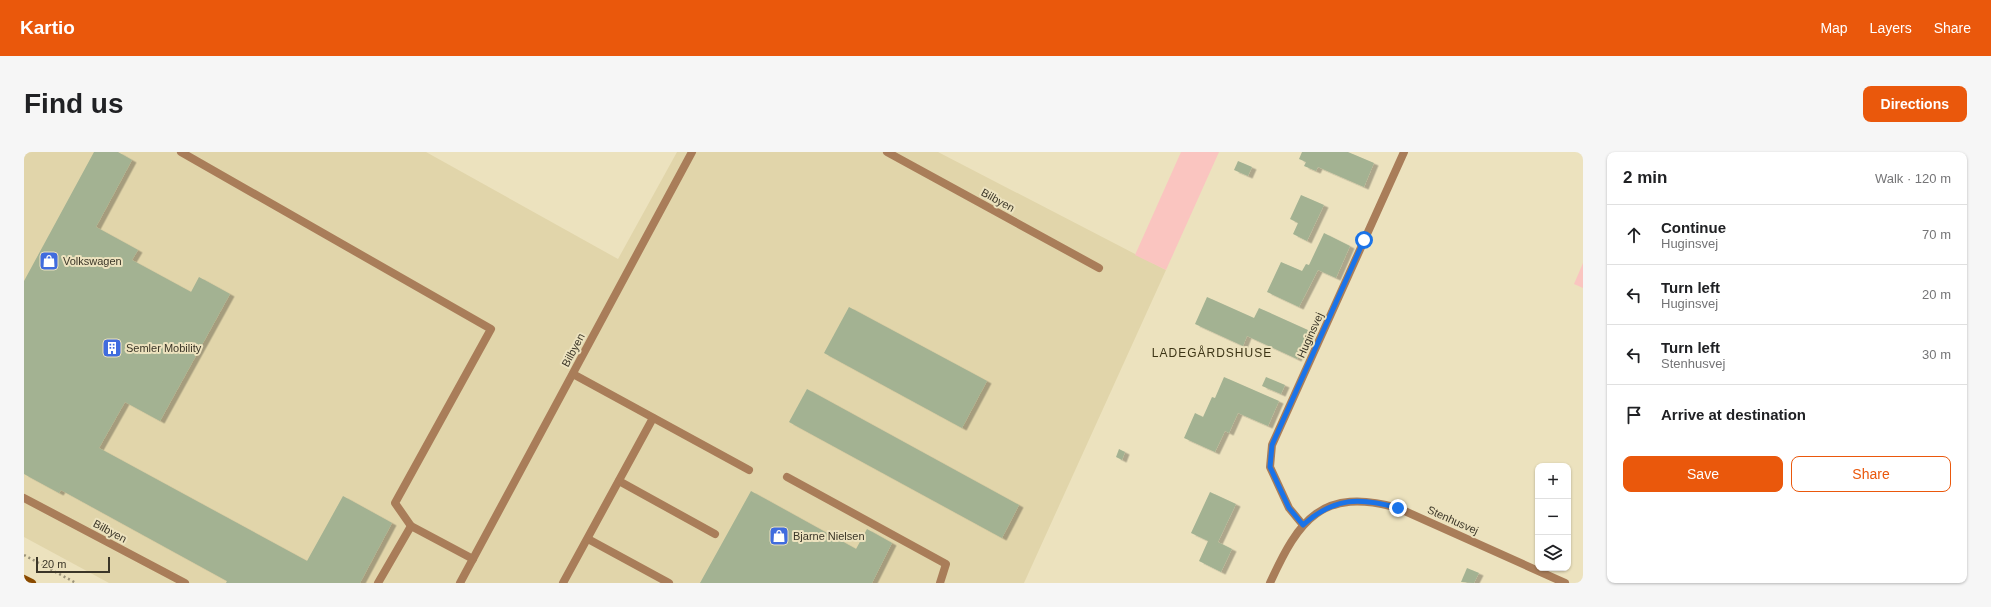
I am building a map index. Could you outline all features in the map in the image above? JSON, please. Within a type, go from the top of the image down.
[{"type":"street","points":[[182,152],[491,328],[395,503],[411,526],[473,559]]},
{"type":"street","name":"Bilbyen","points":[[460,583],[692,152]]},
{"type":"street","name":"Bilbyen","points":[[887,152],[1099,268]]},
{"type":"street","name":"Huginsvej","points":[[1303,525],[1289,508],[1270,467],[1272,445],[1404,152]]},
{"type":"street","points":[[573,374],[749,470]]},
{"type":"street","points":[[563,583],[653,418]]},
{"type":"street","points":[[787,477],[946,564],[940,583]]},
{"type":"street","points":[[619,481],[715,534]]},
{"type":"street","name":"Bilbyen","points":[[24,498],[185,583]]},
{"type":"street","name":"Stenhusvej","points":[[1270,583],[1287,547],[1303,525],[1315,514],[1343,502],[1378,502],[1398,508],[1565,583]]},
{"type":"street","points":[[378,583],[411,526]]},
{"type":"street","points":[[588,539],[669,583]]},
{"type":"street","points":[[24,579],[32,583]]},
{"type":"path","points":[[24,555],[76,583]]},
{"type":"shaded area","points":[[24,152],[426,152],[618,259],[677,152],[938,152],[1166,270],[1024,583],[109,583],[24,537]]},
{"type":"shaded area","points":[[1181,152],[1219,152],[1166,270],[1135,255]]},
{"type":"shaded area","points":[[1583,263],[1583,288],[1574,284]]},
{"type":"building","name":"Semler Mobility","points":[[94,152],[118,152],[132,160],[96,227],[138,250],[132,260],[191,292],[199,277],[230,294],[160,421],[125,402],[99,448],[307,561],[343,496],[392,523],[360,583],[226,583],[227,581],[61,490],[59,493],[24,474],[24,281]]},
{"type":"building","points":[[1302,152],[1348,152],[1374,163],[1364,187],[1318,167],[1316,171],[1304,166],[1306,162],[1299,159]]},
{"type":"building","points":[[1238,161],[1252,167],[1248,176],[1234,170]]},
{"type":"building","points":[[1301,195],[1324,205],[1307,241],[1293,234],[1298,223],[1290,219]]},
{"type":"building","points":[[1324,233],[1350,246],[1336,278],[1318,270],[1299,307],[1267,292],[1281,262],[1302,271],[1306,264],[1309,265]]},
{"type":"building","points":[[1207,297],[1254,318],[1259,308],[1310,331],[1297,359],[1247,336],[1243,346],[1195,324]]},
{"type":"building","points":[[849,307],[987,381],[962,428],[824,353]]},
{"type":"building","points":[[1224,377],[1279,401],[1268,426],[1238,413],[1229,433],[1225,431],[1215,452],[1184,438],[1195,413],[1203,417],[1212,397],[1215,398]]},
{"type":"building","points":[[1266,377],[1285,385],[1281,394],[1262,386]]},
{"type":"building","points":[[807,389],[1019,505],[1002,538],[789,422]]},
{"type":"building","points":[[1119,449],[1125,452],[1122,460],[1116,457]]},
{"type":"building","name":"Bjarne Nielsen","points":[[751,491],[856,549],[867,529],[892,543],[872,583],[700,583]]},
{"type":"building","points":[[1210,492],[1236,504],[1218,542],[1232,549],[1221,572],[1199,561],[1208,541],[1191,533]]},
{"type":"building","points":[[1467,568],[1479,573],[1474,583],[1461,582]]},
{"type":"place","name":"Volkswagen","points":[[49,261]]},
{"type":"place","name":"Semler Mobility","points":[[112,348]]},
{"type":"place","name":"Bjarne Nielsen","points":[[779,536]]},
{"type":"district","name":"LADEGÅRDSHUSE","points":[[1212,353]]},
{"type":"route","points":[[1364,240],[1272,445],[1270,467],[1278,488],[1289,508],[1303,525],[1315,514],[1330,506],[1343,502],[1378,502],[1398,508]]}]
